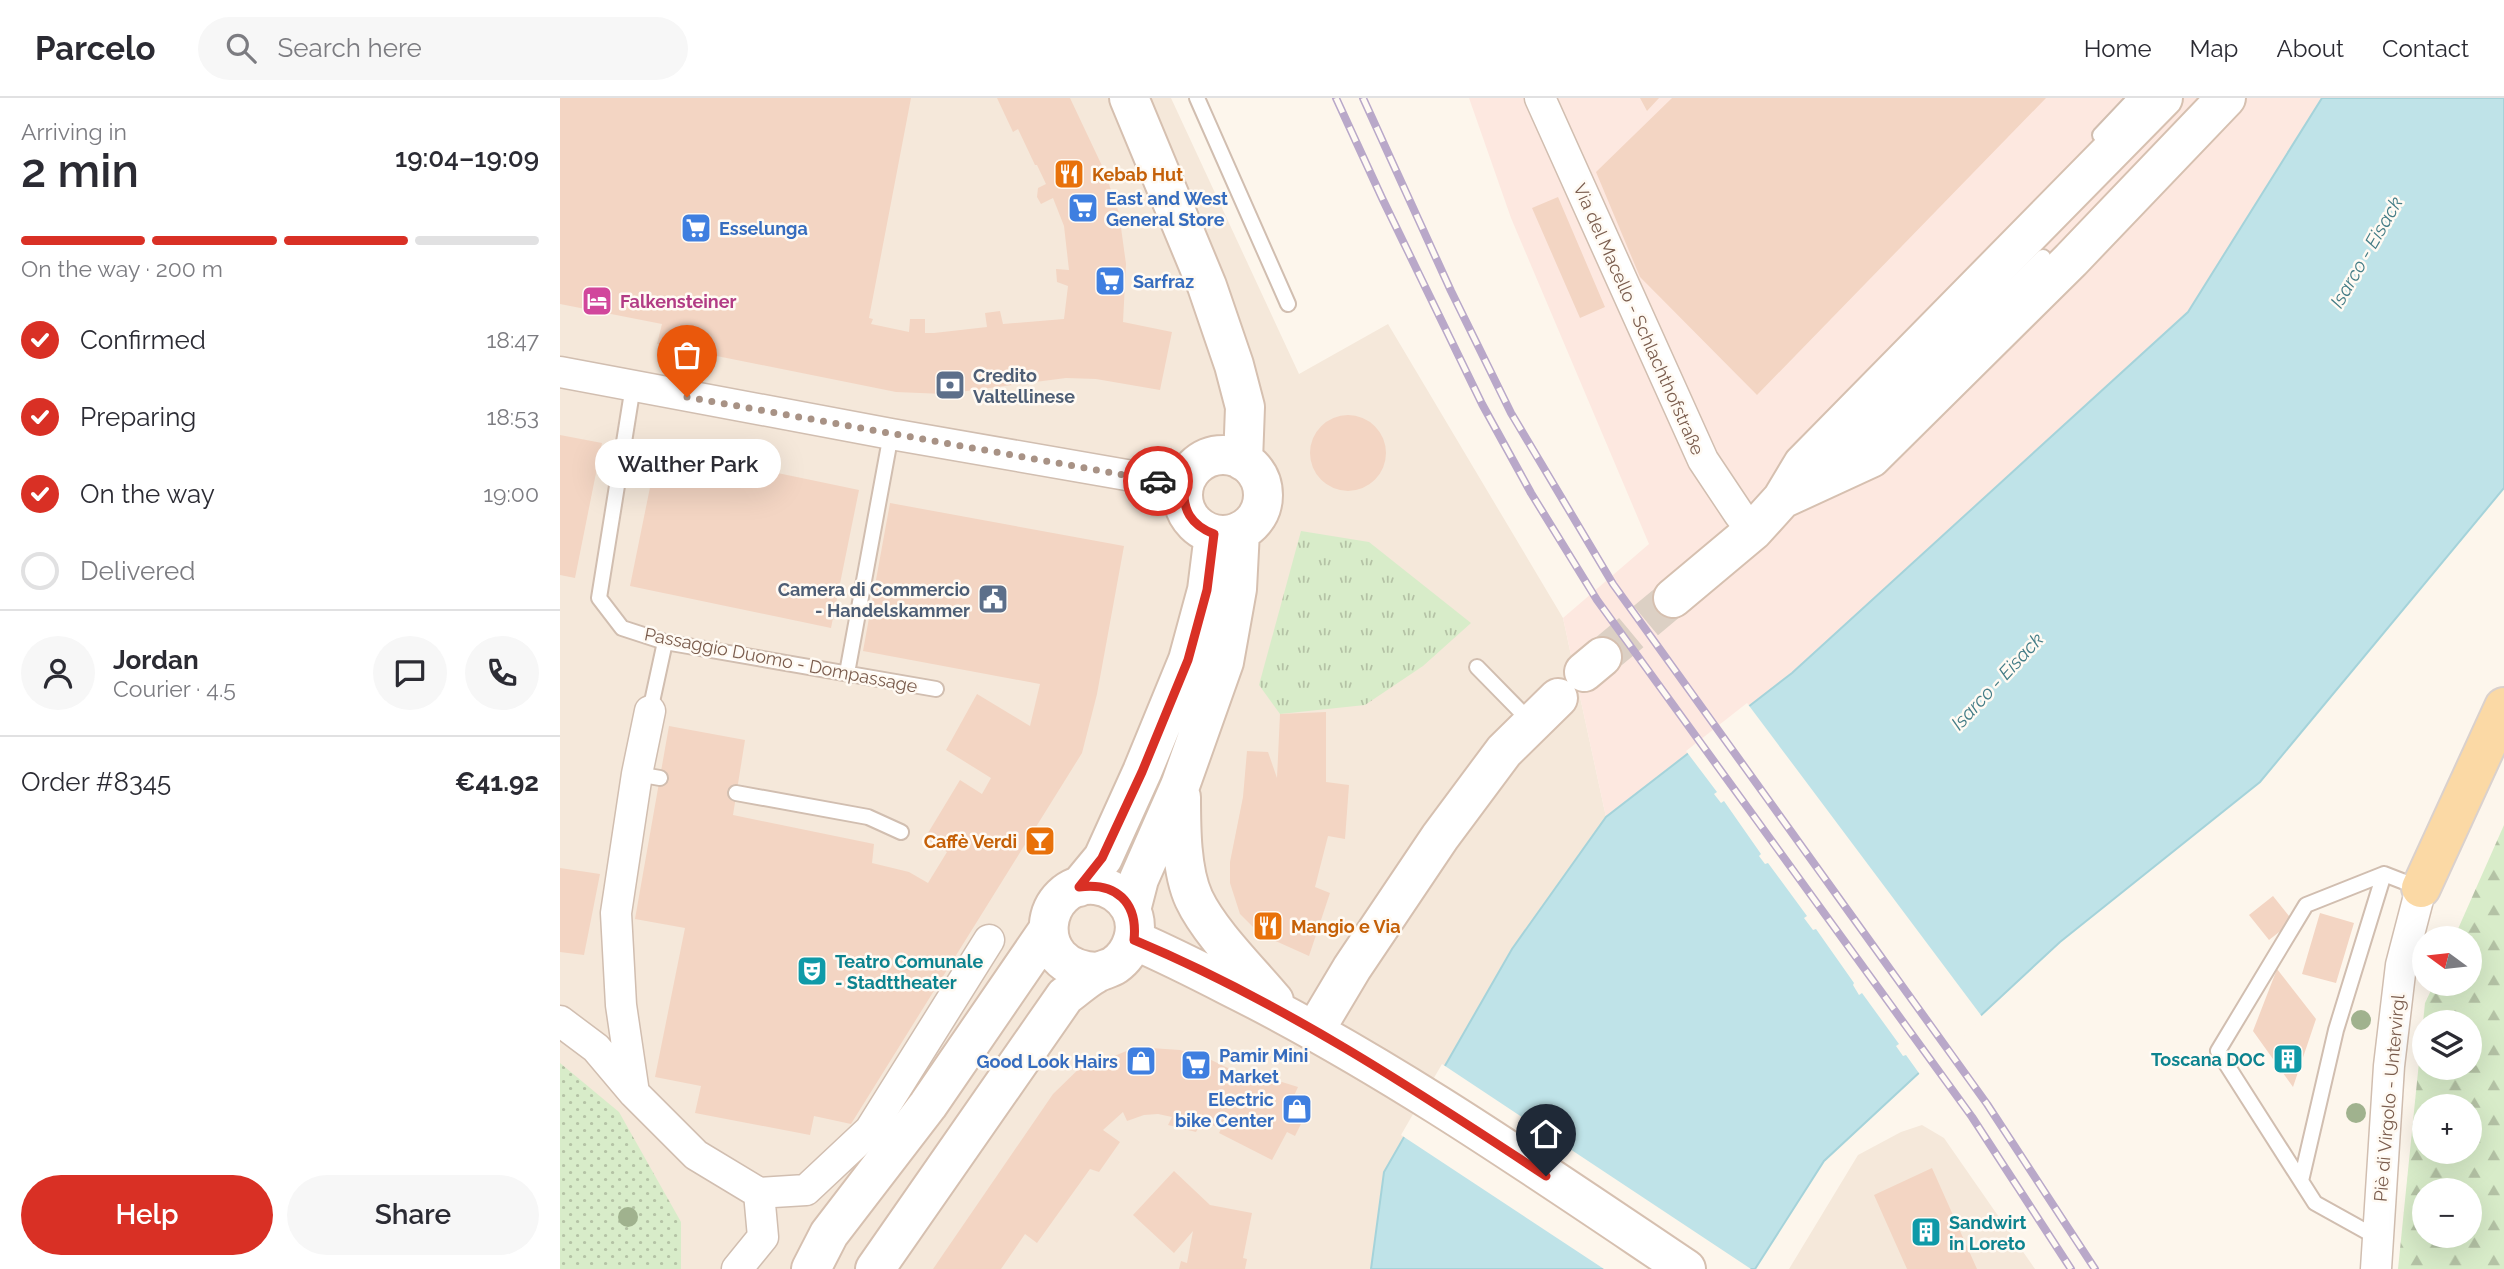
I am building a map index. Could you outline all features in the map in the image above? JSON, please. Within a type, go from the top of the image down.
[{"type":"main road","points":[[1129,98],[1207,286],[1234,365],[1245,407],[1243,461]]},
{"type":"main road","points":[[1797,492],[1802,464],[2040,227],[2163,98]]},
{"type":"main road","points":[[1673,598],[1797,492],[1871,458],[2071,260],[2226,98]]},
{"type":"main road","points":[[1214,456],[1229,456],[1243,461],[1256,472],[1262,488],[1261,506],[1254,521],[1227,533],[1202,530],[1185,510],[1184,485],[1190,472],[1201,461],[1214,456]]},
{"type":"main road","points":[[875,1269],[1065,996],[1097,972],[1112,967],[1125,956],[1139,879],[1180,786],[1224,662],[1237,589],[1227,533]]},
{"type":"main road","points":[[1079,887],[1102,858],[1142,772],[1188,660],[1207,590],[1227,533]]},
{"type":"main road","points":[[1300,1022],[1352,968],[1440,837],[1504,751],[1569,687]]},
{"type":"main road","points":[[2421,888],[2504,706]]},
{"type":"main road","points":[[1180,786],[1182,848],[1193,897],[1209,924],[1300,1022]]},
{"type":"main road","points":[[1097,972],[1082,972],[1058,957],[1051,945],[1048,930],[1050,916],[1066,893],[1079,887],[1094,885],[1109,889],[1122,897],[1132,925],[1162,952],[1300,1022],[1411,1088],[1686,1269]]},
{"type":"main road","points":[[811,1269],[829,1234],[928,1105],[1048,930]]},
{"type":"street","name":"Via del Macello - Schlachthofstraße","points":[[1540,98],[1623,262],[1703,460],[1753,531]]},
{"type":"street","points":[[560,372],[1184,485]]},
{"type":"street","points":[[634,1093],[621,1005],[616,913],[649,776],[650,711]]},
{"type":"street","name":"Piè di Virgolo - Untervirgl","points":[[2376,1269],[2389,1066],[2401,965],[2421,888]]},
{"type":"street","points":[[560,1021],[596,1048],[634,1093],[696,1155],[759,1193],[806,1190],[870,1130],[989,940]]},
{"type":"street","points":[[737,1269],[763,1237],[759,1193]]},
{"type":"lane","points":[[1197,98],[1288,304]]},
{"type":"lane","points":[[2088,148],[2135,98]]},
{"type":"lane","name":"Passaggio Duomo - Dompassage","points":[[632,386],[599,598],[622,628],[665,642],[936,690]]},
{"type":"lane","points":[[847,673],[891,434]]},
{"type":"lane","points":[[650,711],[665,642]]},
{"type":"lane","points":[[1477,667],[1569,687]]},
{"type":"lane","points":[[736,793],[868,817],[901,832]]},
{"type":"lane","points":[[2378,1238],[2315,1203],[2218,1051],[2306,905],[2384,874],[2421,888]]},
{"type":"lane","points":[[2301,1181],[2336,1030],[2384,874]]},
{"type":"shaded area","points":[[560,98],[1171,98],[1299,374],[1388,324],[1563,618],[1606,817],[1512,949],[1384,1172],[1371,1269],[560,1269]]},
{"type":"shaded area","points":[[1469,98],[2322,98],[2188,312],[1792,673],[1606,817],[1563,618],[1649,544],[1511,218]]},
{"type":"shaded area","points":[[1922,1125],[1944,1138],[2035,1269],[1789,1269],[1858,1155],[1901,1132]]},
{"type":"green space","points":[[1301,531],[1369,542],[1471,623],[1423,666],[1365,705],[1280,714],[1259,685]]},
{"type":"green space","points":[[2504,825],[2504,1269],[2398,1269],[2412,1131],[2412,1164],[2482,1164],[2482,1094],[2416,1094],[2417,1080],[2482,1080],[2482,1010],[2424,1010],[2428,996],[2482,996],[2482,926],[2459,926]]},
{"type":"green space","points":[[560,1063],[619,1112],[681,1222],[681,1269],[560,1269]]},
{"type":"water","name":"Isarco - Eisack","points":[[2322,98],[2504,98],[2504,488],[2260,782],[2060,942],[1824,1161],[1755,1269],[1371,1269],[1384,1172],[1512,949],[1606,817],[1792,673],[2188,312]]},
{"type":"pier","points":[[1747,703],[1983,1018],[1921,1076],[1906,1055],[1903,1056],[1896,1046],[1899,1044],[1862,993],[1859,995],[1854,983],[1816,929],[1813,930],[1804,918],[1807,916],[1768,863],[1765,864],[1759,856],[1761,854],[1724,801],[1721,803],[1714,794],[1717,792],[1686,751]]},
{"type":"pier","points":[[1442,1064],[1751,1269],[1604,1269],[1401,1135]]},
{"type":"building","points":[[560,98],[911,98],[869,318],[873,319],[871,324],[909,332],[910,319],[925,319],[925,333],[934,333],[987,327],[985,313],[1000,311],[1003,324],[1064,319],[1068,286],[1057,282],[1056,269],[1069,270],[1064,226],[1053,198],[1041,204],[1037,197],[1038,188],[1046,184],[1018,129],[1013,132],[997,98],[1070,98],[1104,170],[1119,213],[1126,264],[1123,322],[1172,332],[1160,390],[1096,379],[1066,378],[944,394],[896,392],[657,344],[662,324],[560,304]]},
{"type":"building","points":[[1640,98],[1659,98],[1647,111]]},
{"type":"building","points":[[1672,98],[2046,98],[1757,395],[1640,277],[1596,172]]},
{"type":"building","points":[[1558,197],[1605,307],[1580,318],[1532,208]]},
{"type":"building","points":[[1348,415],[1363,418],[1375,426],[1383,438],[1386,453],[1383,468],[1375,480],[1363,488],[1348,491],[1333,488],[1321,480],[1313,468],[1310,453],[1313,438],[1321,426],[1333,418]]},
{"type":"building","points":[[560,435],[602,443],[575,578],[560,575]]},
{"type":"building","points":[[658,448],[859,490],[831,628],[630,586]]},
{"type":"building","points":[[890,503],[1124,546],[1097,694],[1082,753],[851,1124],[814,1116],[810,1135],[695,1113],[701,1086],[655,1077],[685,928],[635,919],[669,726],[745,740],[733,815],[874,844],[872,863],[909,872],[928,883],[947,852],[925,838],[960,780],[982,794],[991,778],[946,750],[977,694],[1030,726],[1040,684],[863,651]]},
{"type":"building","points":[[1326,712],[1326,782],[1349,785],[1345,839],[1328,836],[1315,887],[1330,893],[1309,956],[1260,934],[1240,914],[1230,883],[1230,862],[1243,797],[1247,751],[1268,752],[1277,778],[1280,714]]},
{"type":"building","points":[[560,868],[600,874],[584,955],[560,952]]},
{"type":"building","points":[[2273,896],[2293,921],[2269,940],[2249,915]]},
{"type":"building","points":[[2320,913],[2354,923],[2336,983],[2302,974]]},
{"type":"building","points":[[2277,969],[2316,1019],[2293,1087],[2253,1031]]},
{"type":"building","points":[[1136,1047],[1180,1050],[1205,1057],[1261,1084],[1263,1076],[1298,1087],[1292,1100],[1309,1108],[1295,1136],[1287,1132],[1272,1160],[1219,1133],[1221,1129],[1202,1121],[1196,1132],[1168,1125],[1172,1117],[1144,1115],[1127,1121],[1123,1112],[1103,1130],[1120,1142],[1099,1172],[1090,1169],[1037,1243],[1025,1234],[1001,1269],[933,1269],[1053,1094],[1091,1057],[1095,1064]]},
{"type":"building","name":"Sandwirt in Loreto","points":[[1932,1168],[1977,1269],[1907,1269],[1874,1195]]},
{"type":"building","points":[[1174,1171],[1210,1205],[1252,1213],[1243,1258],[1247,1259],[1245,1269],[1179,1269],[1181,1261],[1187,1263],[1193,1231],[1174,1253],[1133,1215]]},
{"type":"tunnel","points":[[1602,657],[1673,598]]},
{"type":"railway","points":[[1336,98],[1482,404],[1531,493],[1597,600],[1972,1117],[2071,1269]]},
{"type":"railway","points":[[1363,98],[1451,291],[1511,413],[1613,584],[1987,1104],[2095,1269]]},
{"type":"way so far","points":[[687,397],[1158,481]]},
{"type":"place","name":"Kebab Hut","points":[[1069,174]]},
{"type":"place","name":"East and West General Store","points":[[1083,208]]},
{"type":"place","name":"Esselunga","points":[[696,228]]},
{"type":"place","name":"Sarfraz","points":[[1110,281]]},
{"type":"place","name":"Falkensteiner","points":[[597,301]]},
{"type":"place","name":"Credito Valtellinese","points":[[950,385]]},
{"type":"place","name":"Walther Park","points":[[687,397]]},
{"type":"place","name":"Camera di Commercio - Handelskammer","points":[[993,599]]},
{"type":"place","name":"Caffè Verdi","points":[[1040,841]]},
{"type":"place","name":"Mangio e Via","points":[[1268,926]]},
{"type":"place","name":"Teatro Comunale - Stadttheater","points":[[812,971]]},
{"type":"place","name":"Toscana DOC","points":[[2288,1059]]},
{"type":"place","name":"Good Look Hairs","points":[[1141,1061]]},
{"type":"place","name":"Pamir Mini Market","points":[[1196,1065]]},
{"type":"place","name":"Electric bike Center","points":[[1297,1109]]},
{"type":"place","name":"Sandwirt in Loreto","points":[[1926,1232]]},
{"type":"route","points":[[1158,481],[1184,485],[1185,510],[1202,530],[1214,534],[1207,590],[1188,660],[1142,772],[1102,858],[1079,887],[1094,885],[1109,889],[1122,897],[1131,910],[1135,926],[1134,940],[1315,1030],[1411,1088],[1546,1176]]}]
